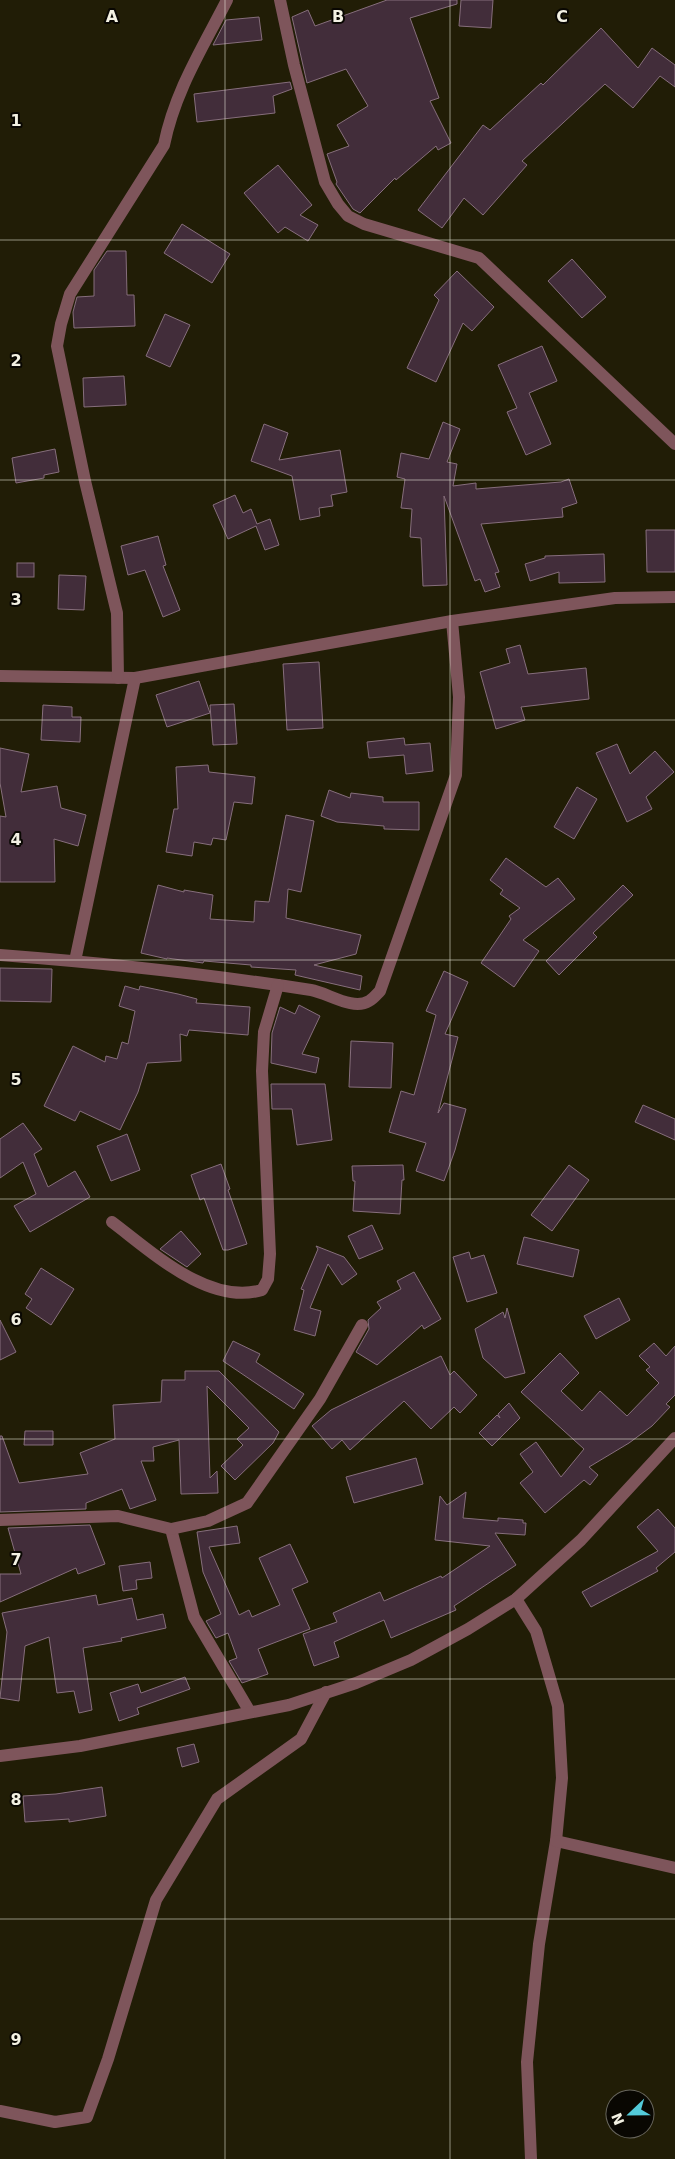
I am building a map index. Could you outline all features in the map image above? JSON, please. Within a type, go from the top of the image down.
[{"type":"street","points":[[118,678],[117,613],[85,481],[57,346],[70,294],[164,145],[169,121],[178,94],[227,0]]},
{"type":"street","points":[[280,0],[294,65],[326,182],[338,204],[348,216],[364,224],[479,258],[675,444]]},
{"type":"street","points":[[0,676],[135,678],[452,621],[615,598],[675,597]]},
{"type":"street","points":[[0,956],[75,961],[278,985],[315,991],[356,1005],[369,1002],[380,991],[456,775],[459,697],[452,621]]},
{"type":"street","points":[[75,961],[135,678]]},
{"type":"street","points":[[112,1222],[182,1274],[228,1293],[250,1294],[262,1290],[268,1279],[270,1254],[262,1061],[264,1032],[278,985]]},
{"type":"street","points":[[0,1520],[118,1516],[171,1529],[208,1521],[247,1503],[320,1399],[362,1325]]},
{"type":"street","points":[[0,1756],[80,1746],[288,1704],[356,1683],[411,1660],[516,1599],[581,1540],[675,1438]]},
{"type":"street","points":[[171,1529],[194,1617],[250,1712]]},
{"type":"street","points":[[516,1599],[536,1631],[558,1706],[562,1778],[556,1841],[539,1944],[527,2062],[531,2159]]},
{"type":"street","points":[[0,2111],[55,2122],[87,2117],[108,2058],[156,1900],[217,1798],[301,1739],[326,1692]]},
{"type":"street","points":[[556,1841],[675,1868]]},
{"type":"building","points":[[387,0],[457,0],[457,4],[410,18],[439,98],[430,101],[451,143],[438,150],[436,146],[396,180],[395,178],[360,213],[353,209],[336,184],[337,182],[327,154],[349,146],[337,125],[368,106],[346,69],[307,83],[292,17],[308,10],[315,26]]},
{"type":"building","points":[[461,0],[493,0],[491,28],[459,26]]},
{"type":"building","points":[[259,17],[262,40],[213,45],[226,20]]},
{"type":"building","points":[[601,28],[638,68],[652,48],[675,65],[675,87],[660,76],[633,108],[605,84],[522,161],[527,165],[483,215],[464,198],[442,228],[418,210],[483,125],[490,130],[541,83],[543,85]]},
{"type":"building","points":[[290,82],[292,89],[273,96],[275,113],[197,122],[194,94]]},
{"type":"building","points":[[278,165],[312,205],[300,215],[318,225],[308,241],[285,227],[278,233],[244,193]]},
{"type":"building","points":[[182,224],[230,254],[212,283],[164,253]]},
{"type":"building","points":[[107,251],[126,251],[127,295],[134,295],[135,326],[74,328],[73,312],[77,297],[94,296],[94,270]]},
{"type":"building","points":[[572,259],[606,297],[582,318],[548,281]]},
{"type":"building","points":[[457,271],[494,307],[472,331],[463,323],[436,382],[407,368],[439,300],[434,295]]},
{"type":"building","points":[[165,314],[190,325],[170,367],[146,356]]},
{"type":"building","points":[[542,346],[557,381],[529,393],[551,444],[526,455],[507,412],[517,408],[498,365]]},
{"type":"building","points":[[124,376],[126,405],[84,407],[83,378]]},
{"type":"building","points":[[443,422],[460,429],[447,462],[457,464],[453,486],[476,483],[476,489],[561,482],[569,479],[577,503],[562,508],[563,517],[481,524],[499,572],[495,573],[500,587],[485,592],[480,579],[475,581],[444,496],[447,585],[423,586],[421,538],[410,537],[412,509],[401,508],[405,479],[397,477],[401,453],[429,459]]},
{"type":"building","points":[[264,424],[288,433],[279,460],[340,450],[347,492],[331,495],[333,506],[319,508],[320,516],[300,520],[292,476],[251,461]]},
{"type":"building","points":[[55,449],[59,472],[44,475],[44,478],[16,483],[12,458]]},
{"type":"building","points":[[235,495],[243,513],[251,509],[257,524],[270,519],[279,545],[265,550],[256,526],[228,539],[213,505]]},
{"type":"building","points":[[646,530],[675,530],[675,572],[647,572]]},
{"type":"building","points":[[158,536],[166,565],[163,566],[180,610],[163,617],[145,570],[128,575],[121,546]]},
{"type":"building","points":[[604,554],[605,582],[559,583],[559,572],[530,581],[525,564],[545,558],[545,556]]},
{"type":"building","points":[[17,563],[34,563],[34,577],[17,577]]},
{"type":"building","points":[[59,575],[86,576],[84,610],[58,609]]},
{"type":"building","points":[[520,645],[528,674],[586,668],[589,699],[521,707],[525,720],[496,729],[480,672],[510,663],[506,649]]},
{"type":"building","points":[[319,662],[323,728],[287,730],[283,664]]},
{"type":"building","points":[[199,681],[210,713],[167,727],[156,695]]},
{"type":"building","points":[[234,704],[237,744],[213,745],[210,705]]},
{"type":"building","points":[[43,705],[72,707],[72,717],[81,717],[80,742],[41,740]]},
{"type":"building","points":[[404,738],[405,745],[430,743],[433,771],[406,774],[404,755],[369,758],[367,742]]},
{"type":"building","points":[[617,744],[630,774],[655,751],[674,772],[646,797],[652,809],[627,822],[596,753]]},
{"type":"building","points":[[0,748],[29,754],[21,792],[57,786],[61,808],[86,815],[78,846],[54,839],[55,882],[0,882],[0,816],[6,817],[0,783]]},
{"type":"building","points":[[208,765],[209,772],[255,777],[252,804],[234,802],[226,840],[213,838],[211,845],[194,842],[192,856],[166,852],[174,809],[178,809],[176,767]]},
{"type":"building","points":[[577,787],[597,799],[574,839],[554,827]]},
{"type":"building","points":[[329,790],[350,798],[351,793],[383,797],[383,802],[419,802],[419,830],[384,829],[384,826],[337,822],[321,816]]},
{"type":"building","points":[[286,815],[314,821],[301,892],[288,889],[286,918],[361,935],[356,954],[314,965],[362,976],[360,990],[295,975],[296,970],[204,961],[203,963],[167,959],[141,953],[158,885],[184,892],[184,890],[213,895],[210,919],[254,922],[255,901],[269,902]]},
{"type":"building","points":[[506,858],[546,887],[558,878],[575,899],[523,940],[539,951],[514,987],[481,963],[511,919],[509,916],[520,908],[500,894],[503,890],[490,880]]},
{"type":"building","points":[[623,885],[633,895],[593,933],[597,937],[559,975],[546,961]]},
{"type":"building","points":[[0,968],[52,969],[51,1002],[0,1001]]},
{"type":"building","points":[[444,971],[468,982],[445,1034],[458,1037],[438,1113],[444,1103],[466,1109],[444,1181],[416,1171],[426,1143],[389,1132],[401,1091],[414,1095],[436,1015],[426,1011]]},
{"type":"building","points":[[125,986],[139,990],[140,986],[178,994],[197,999],[196,1003],[250,1007],[248,1035],[189,1030],[187,1036],[180,1034],[181,1061],[147,1063],[138,1092],[120,1130],[80,1111],[75,1121],[44,1106],[73,1046],[105,1062],[106,1056],[117,1059],[122,1042],[128,1044],[135,1011],[119,1006]]},
{"type":"building","points":[[299,1005],[320,1016],[302,1054],[319,1058],[316,1073],[271,1063],[272,1033],[280,1007],[295,1014]]},
{"type":"building","points":[[351,1041],[393,1043],[391,1088],[349,1087]]},
{"type":"building","points":[[271,1084],[325,1084],[332,1140],[297,1145],[292,1109],[272,1109]]},
{"type":"building","points":[[643,1105],[675,1119],[675,1140],[635,1122]]},
{"type":"building","points":[[23,1123],[42,1149],[34,1154],[48,1187],[75,1171],[90,1197],[30,1232],[14,1206],[36,1194],[23,1162],[0,1178],[0,1139]]},
{"type":"building","points":[[127,1134],[140,1170],[111,1181],[97,1146]]},
{"type":"building","points":[[221,1164],[247,1244],[228,1250],[223,1250],[204,1198],[200,1200],[191,1175]]},
{"type":"building","points":[[403,1165],[404,1180],[402,1180],[400,1214],[353,1211],[355,1181],[353,1181],[352,1166]]},
{"type":"building","points":[[569,1165],[589,1180],[552,1231],[531,1215]]},
{"type":"building","points":[[372,1225],[383,1249],[359,1259],[348,1236]]},
{"type":"building","points":[[181,1231],[201,1254],[187,1267],[160,1249]]},
{"type":"building","points":[[524,1237],[579,1250],[573,1277],[517,1264]]},
{"type":"building","points":[[316,1246],[344,1257],[357,1274],[342,1285],[328,1264],[310,1308],[321,1311],[315,1336],[294,1330],[304,1290],[301,1289],[318,1249]]},
{"type":"building","points":[[469,1252],[471,1259],[484,1255],[497,1293],[467,1302],[453,1257]]},
{"type":"building","points":[[41,1268],[74,1289],[51,1325],[26,1308],[32,1299],[25,1294]]},
{"type":"building","points":[[414,1272],[441,1319],[424,1329],[422,1325],[377,1365],[356,1352],[369,1329],[368,1320],[381,1308],[377,1302],[401,1289],[397,1281]]},
{"type":"building","points":[[619,1298],[630,1320],[596,1339],[584,1316]]},
{"type":"building","points":[[507,1308],[525,1373],[505,1378],[483,1358],[475,1329],[503,1312],[505,1318]]},
{"type":"building","points":[[0,1320],[16,1352],[0,1360]]},
{"type":"building","points":[[233,1341],[260,1354],[256,1362],[304,1394],[294,1409],[223,1361]]},
{"type":"building","points":[[654,1343],[666,1356],[675,1346],[675,1395],[666,1404],[670,1407],[652,1426],[629,1443],[589,1467],[598,1475],[590,1485],[584,1480],[545,1513],[520,1483],[533,1472],[520,1454],[536,1442],[561,1477],[584,1449],[521,1392],[560,1353],[579,1373],[561,1391],[582,1411],[600,1391],[627,1416],[659,1383],[646,1370],[650,1367],[639,1356]]},
{"type":"building","points":[[441,1356],[450,1375],[454,1371],[477,1395],[460,1413],[454,1407],[431,1429],[404,1401],[350,1450],[342,1440],[332,1449],[312,1426],[331,1410]]},
{"type":"building","points":[[185,1371],[219,1371],[279,1432],[273,1443],[235,1480],[221,1466],[243,1445],[237,1439],[249,1428],[207,1386],[210,1478],[217,1471],[218,1493],[181,1494],[179,1440],[153,1447],[154,1461],[141,1461],[156,1500],[130,1509],[122,1489],[86,1503],[86,1509],[0,1512],[0,1436],[2,1436],[19,1483],[88,1474],[80,1453],[115,1439],[113,1405],[161,1402],[162,1380],[185,1380]]},
{"type":"building","points":[[509,1403],[520,1418],[492,1446],[479,1433],[497,1415],[500,1418],[498,1414]]},
{"type":"building","points":[[25,1431],[53,1431],[53,1445],[24,1445]]},
{"type":"building","points":[[416,1458],[423,1484],[354,1503],[346,1477]]},
{"type":"building","points":[[466,1492],[463,1518],[498,1521],[498,1518],[523,1520],[523,1523],[526,1523],[525,1535],[495,1533],[516,1565],[454,1606],[456,1610],[391,1638],[384,1620],[334,1642],[339,1657],[314,1666],[303,1634],[337,1622],[333,1613],[380,1592],[384,1601],[441,1576],[442,1578],[490,1546],[435,1540],[440,1496],[447,1505]]},
{"type":"building","points":[[658,1509],[675,1528],[675,1552],[656,1568],[658,1571],[591,1607],[582,1592],[658,1551],[637,1527]]},
{"type":"building","points":[[90,1525],[105,1564],[78,1574],[76,1568],[0,1602],[0,1574],[21,1574],[8,1528]]},
{"type":"building","points":[[237,1526],[240,1543],[209,1547],[239,1615],[249,1610],[252,1617],[280,1605],[259,1558],[290,1544],[308,1582],[292,1589],[310,1629],[258,1649],[268,1674],[242,1683],[229,1661],[237,1658],[228,1633],[216,1638],[206,1621],[221,1614],[203,1572],[197,1532]]},
{"type":"building","points":[[150,1562],[152,1578],[136,1580],[137,1589],[123,1591],[119,1566]]},
{"type":"building","points":[[96,1595],[98,1605],[132,1598],[137,1620],[163,1614],[166,1628],[121,1638],[122,1641],[83,1648],[92,1710],[79,1713],[74,1691],[57,1693],[49,1637],[25,1646],[19,1701],[0,1698],[7,1632],[2,1613]]},
{"type":"building","points":[[185,1677],[190,1689],[137,1708],[139,1714],[119,1721],[110,1693],[138,1684],[141,1693]]},
{"type":"building","points":[[194,1744],[199,1762],[182,1767],[177,1748]]},
{"type":"building","points":[[102,1787],[106,1816],[69,1822],[69,1819],[25,1822],[23,1796],[56,1794]]}]
